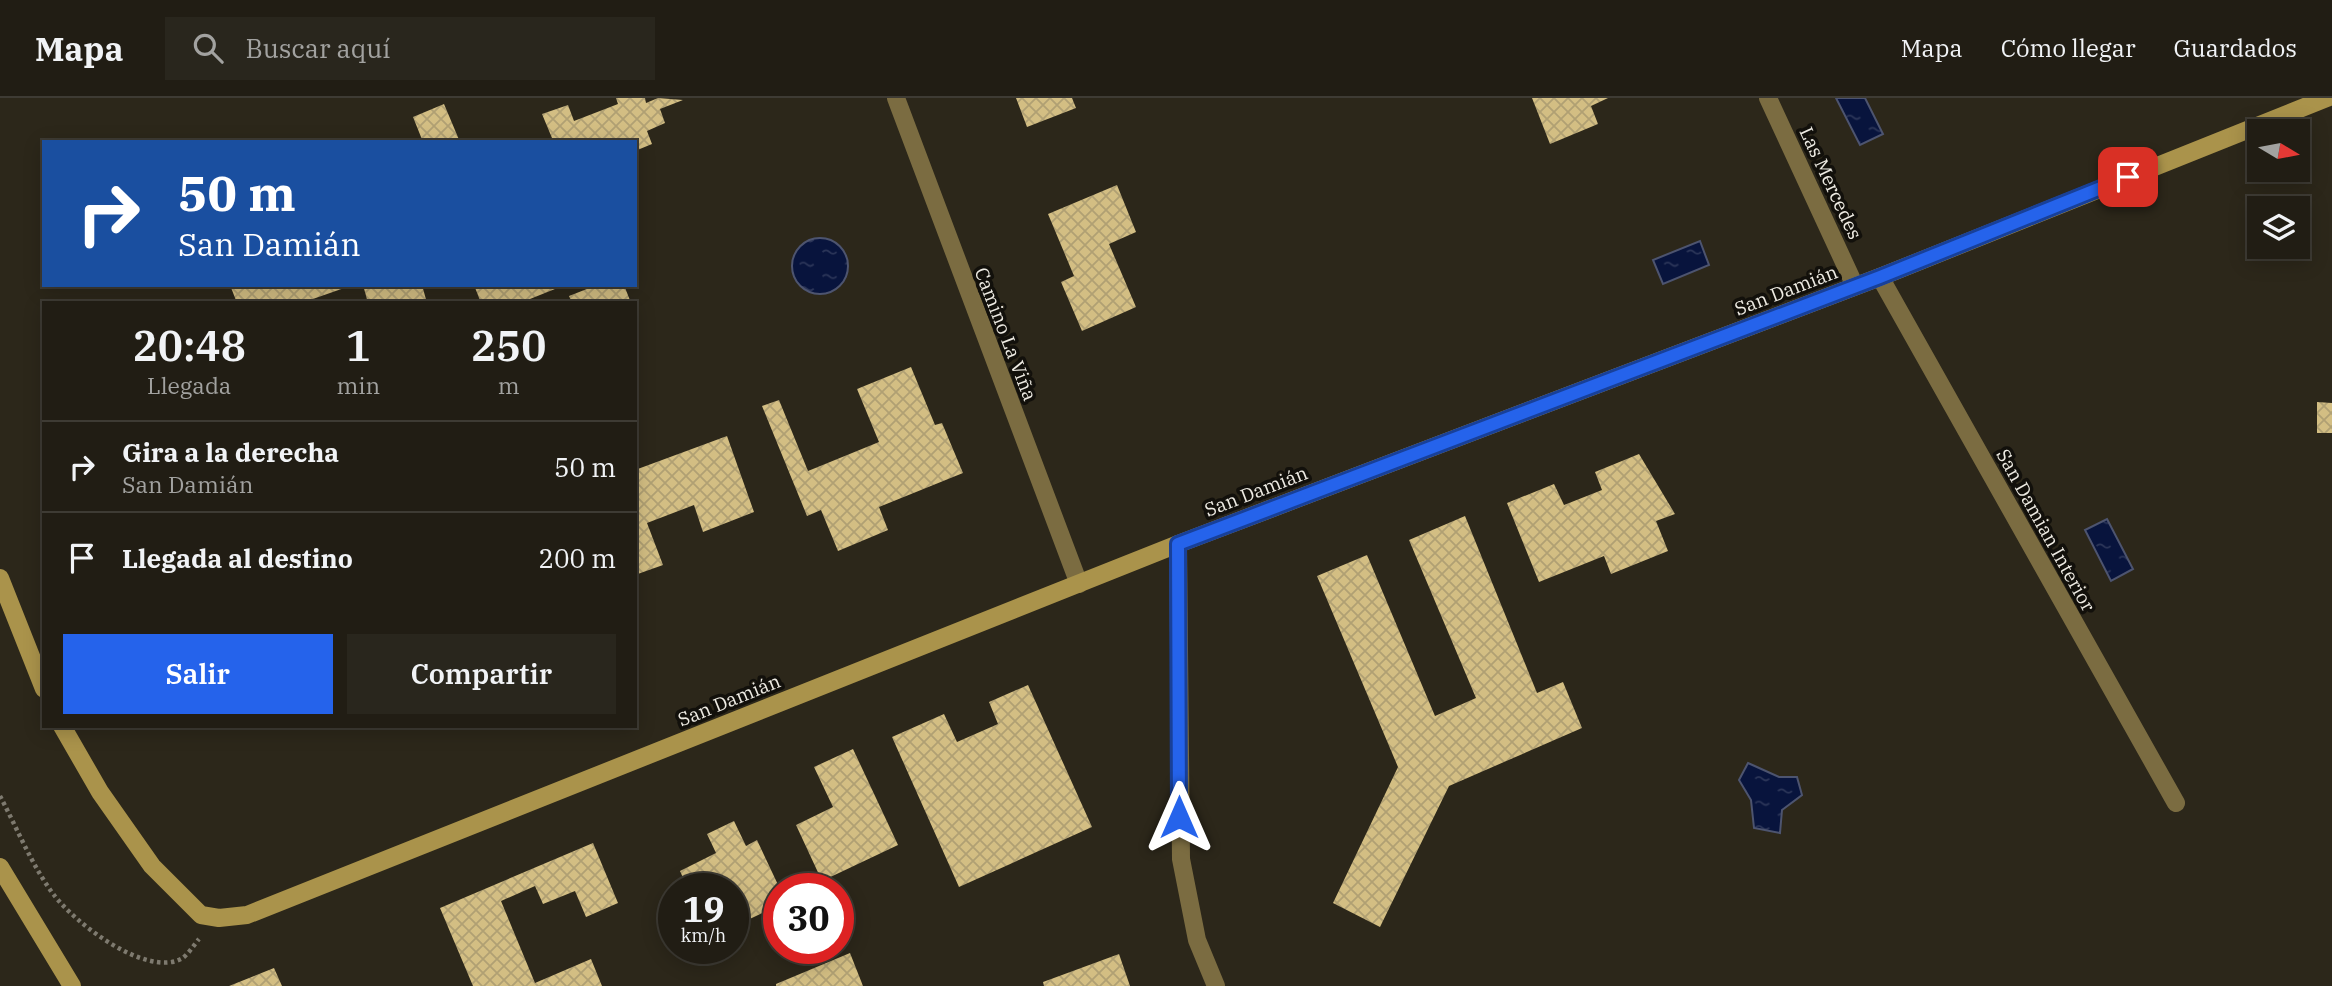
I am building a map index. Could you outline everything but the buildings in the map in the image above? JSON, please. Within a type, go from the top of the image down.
[{"type":"main road","name":"San Damián","points":[[210,917],[247,915],[1178,544],[1880,277],[2327,98]]},
{"type":"main road","points":[[0,578],[42,684]]},
{"type":"main road","points":[[63,728],[100,792],[145,857],[210,917]]},
{"type":"main road","points":[[0,867],[72,986]]},
{"type":"street","name":"Camino La Viña","points":[[897,98],[1079,584]]},
{"type":"street","name":"Las Mercedes","points":[[1769,98],[1855,286]]},
{"type":"street","name":"San Damian Interior","points":[[1880,277],[2176,803]]},
{"type":"street","points":[[1178,544],[1181,859],[1197,940],[1216,986]]},
{"type":"path","points":[[0,796],[54,895],[75,918],[136,959],[153,964],[181,959],[210,917]]},
{"type":"water","points":[[1836,98],[1865,98],[1883,134],[1860,145]]},
{"type":"water","points":[[814,238],[826,238],[836,242],[844,250],[848,266],[844,282],[836,290],[826,294],[814,294],[804,290],[796,282],[792,272],[792,260],[796,250],[804,242]]},
{"type":"water","points":[[1700,241],[1709,265],[1663,284],[1653,260]]},
{"type":"water","points":[[2107,519],[2133,569],[2111,581],[2085,530]]},
{"type":"water","points":[[1748,763],[1779,777],[1797,777],[1802,795],[1782,810],[1780,833],[1754,828],[1751,800],[1739,780]]},
{"type":"route","points":[[1179,817],[1178,544],[1880,277],[2128,177]]}]
